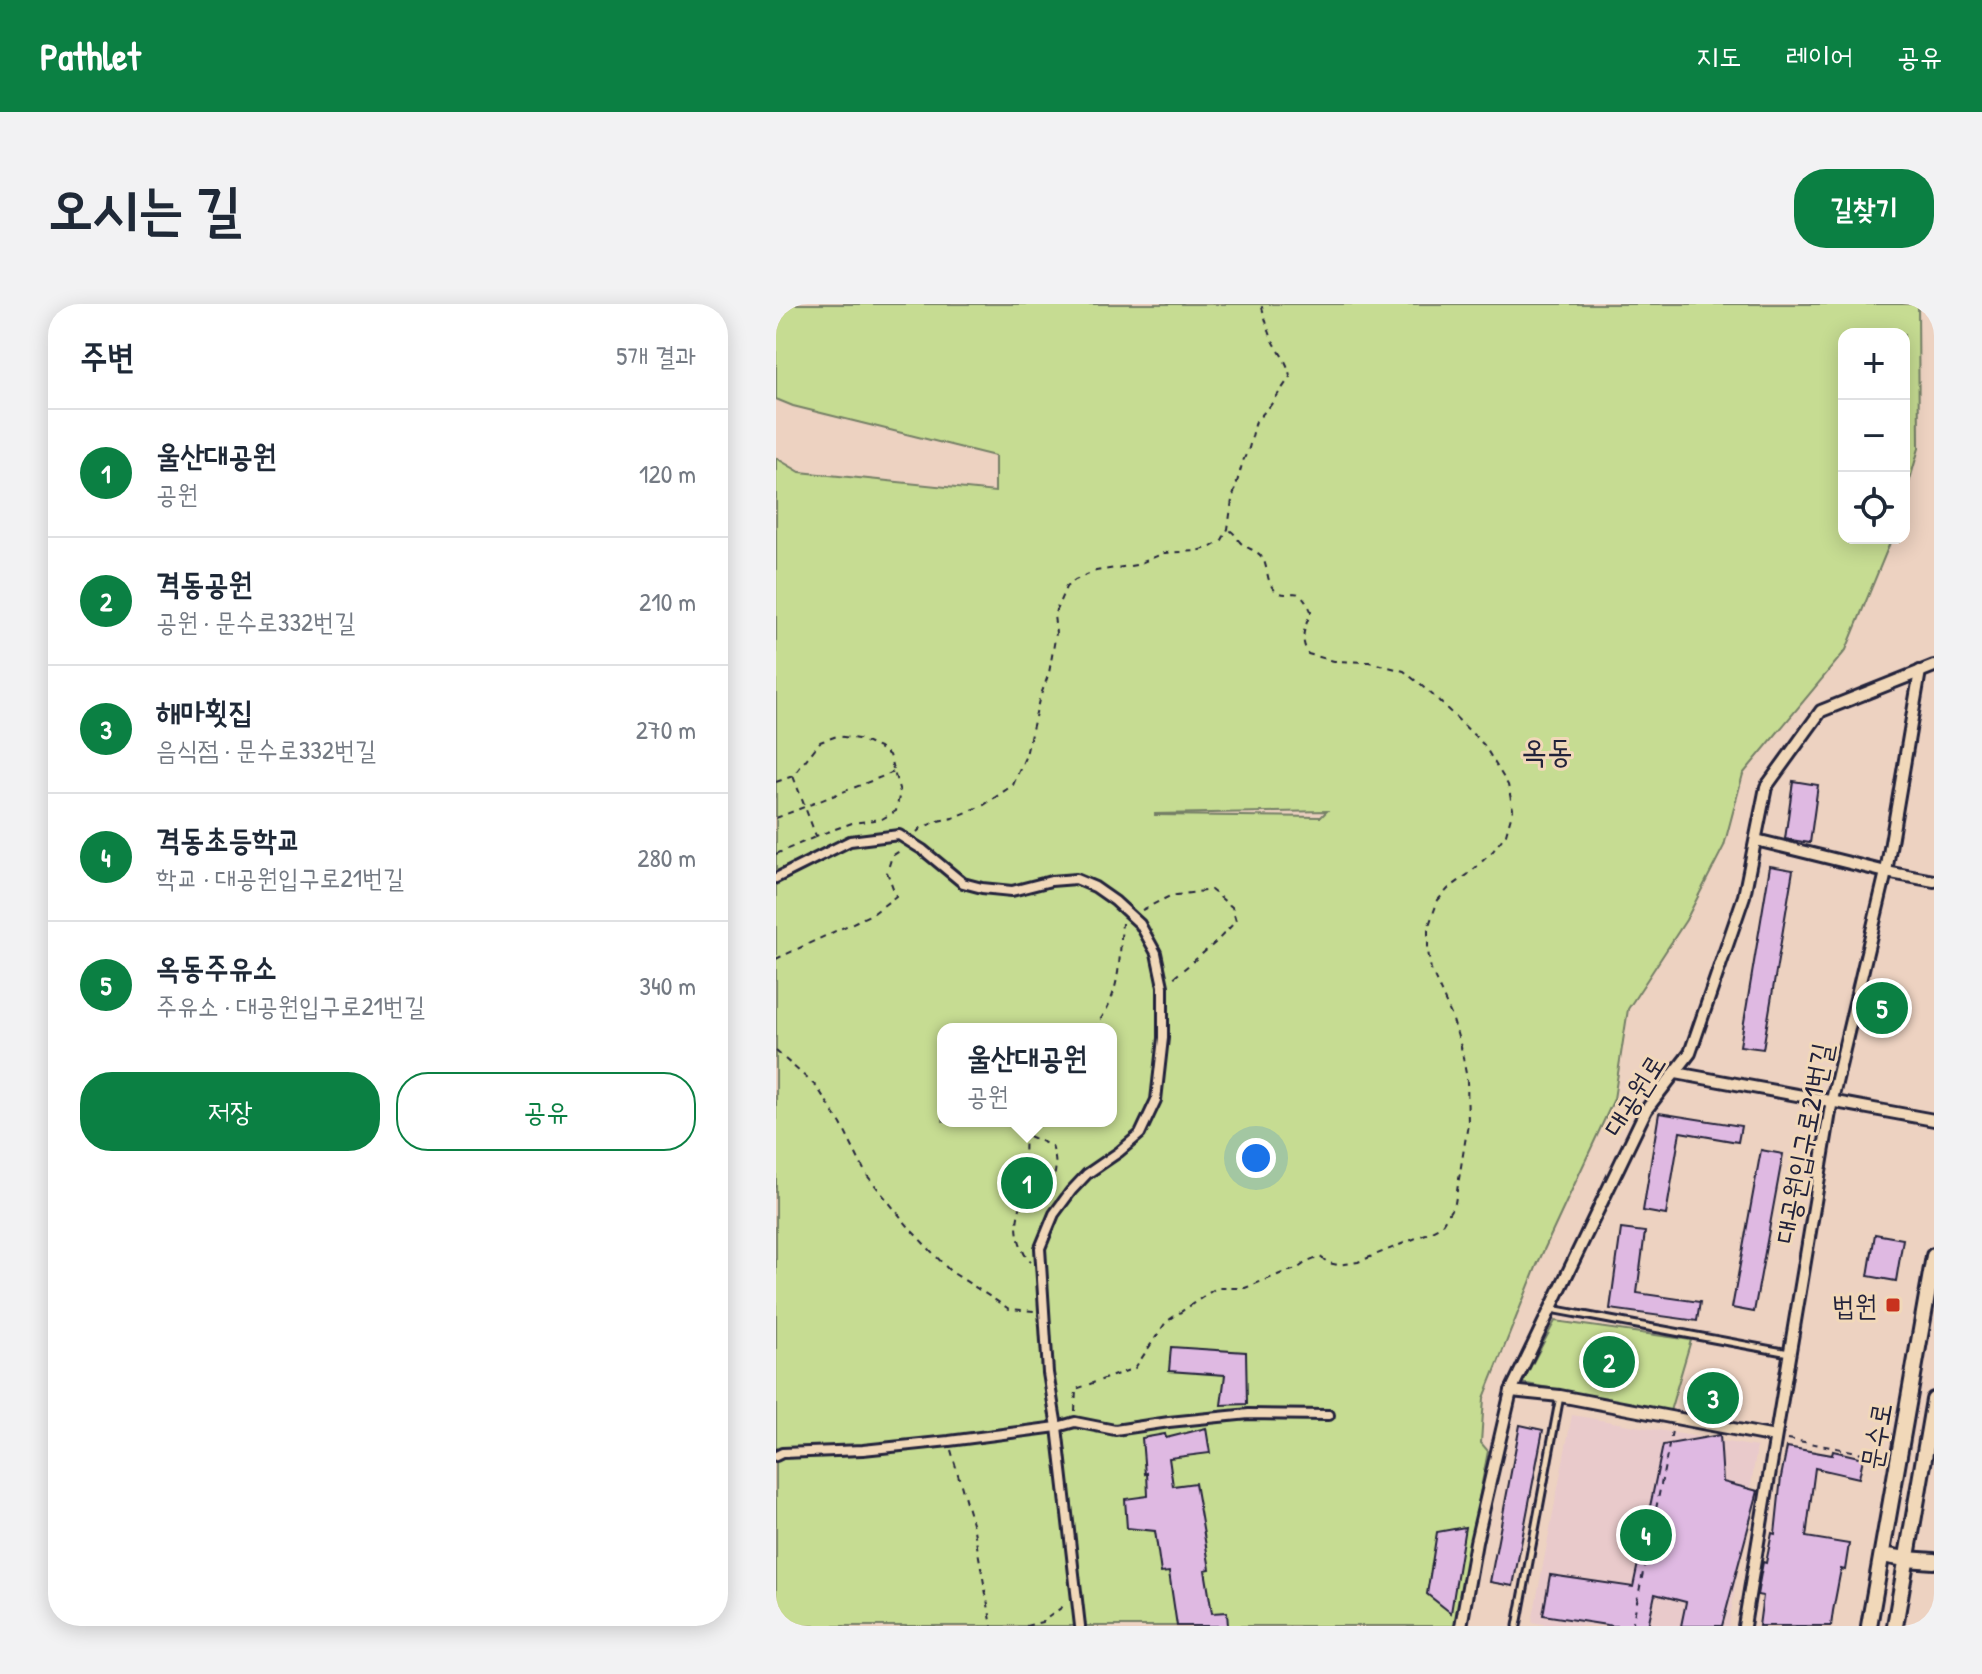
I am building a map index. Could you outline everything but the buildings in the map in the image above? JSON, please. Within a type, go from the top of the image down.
[{"type":"main road","name":"문수로","points":[[1869,1626],[1934,1256]]},
{"type":"main road","name":"문수로","points":[[1895,1626],[1934,1400]]},
{"type":"main road","points":[[1882,1555],[1934,1561]]},
{"type":"street","name":"대공원로","points":[[1461,1626],[1476,1542],[1511,1391],[1646,1110],[1690,1053],[1744,896],[1766,787],[1821,711],[1934,666]]},
{"type":"street","name":"대공원입구로21번길","points":[[1744,1626],[1832,1100],[1886,872],[1920,671]]},
{"type":"street","points":[[776,878],[850,841],[899,835],[963,883],[1012,891],[1051,881],[1076,879],[1095,887],[1140,924],[1156,953],[1163,986],[1163,1038],[1156,1100],[1140,1134],[1087,1174],[1054,1214],[1040,1248],[1048,1373],[1080,1626]]},
{"type":"street","points":[[1756,840],[1934,881]]},
{"type":"street","points":[[1676,1073],[1934,1120]]},
{"type":"street","points":[[1511,1391],[1560,1396],[1775,1437]]},
{"type":"street","points":[[776,1456],[782,1453],[863,1450],[949,1441],[1075,1422],[1115,1430],[1249,1414],[1329,1415]]},
{"type":"lane","points":[[1550,1309],[1789,1353]]},
{"type":"lane","points":[[1517,1626],[1560,1396]]},
{"type":"path","points":[[776,959],[874,913],[896,896],[887,872],[892,856],[905,847],[921,828],[984,805],[1013,785],[1026,755],[1049,673],[1056,633],[1054,615],[1066,587],[1096,571],[1136,565],[1164,553],[1197,551],[1222,540],[1228,529],[1232,500],[1256,421],[1290,377],[1284,357],[1270,334],[1261,304]]},
{"type":"path","points":[[1075,1422],[1076,1389],[1135,1368],[1166,1322],[1216,1288],[1245,1288],[1320,1257],[1338,1265],[1358,1262],[1441,1226],[1455,1203],[1462,1168],[1468,1124],[1467,1079],[1452,1017],[1431,970],[1428,928],[1438,900],[1493,851],[1506,834],[1513,809],[1508,785],[1484,745],[1404,671],[1369,662],[1334,661],[1308,654],[1302,635],[1311,611],[1305,598],[1297,593],[1275,589],[1261,556],[1241,543],[1235,533],[1228,529]]},
{"type":"path","points":[[776,782],[793,776],[820,742],[837,736],[858,739],[889,755],[900,792],[896,811],[882,819],[852,823],[776,854]]},
{"type":"path","points":[[776,818],[894,772]]},
{"type":"path","points":[[793,776],[816,836]]},
{"type":"path","points":[[1097,1023],[1109,1005],[1119,977],[1127,913],[1170,896],[1211,890],[1232,907],[1236,921],[1215,943],[1163,986]]},
{"type":"path","points":[[776,1051],[817,1087],[841,1124],[866,1174],[912,1231],[950,1271],[1009,1309],[1043,1312]]},
{"type":"path","points":[[1027,1127],[1025,1186],[1016,1220],[1018,1238],[1026,1257],[1041,1270]]},
{"type":"path","points":[[1020,1205],[1054,1180],[1057,1163],[1052,1146],[1025,1135]]},
{"type":"path","points":[[1632,1626],[1675,1418]]},
{"type":"path","points":[[1775,1437],[1885,1458]]},
{"type":"path","points":[[949,1441],[974,1530],[992,1626]]},
{"type":"path","points":[[1026,1626],[1042,1622],[1076,1597]]},
{"type":"shaded area","points":[[1572,1415],[1757,1447],[1729,1626],[1552,1626],[1532,1622]]},
{"type":"green space","points":[[776,304],[1918,304],[1919,448],[1910,479],[1910,328],[1838,328],[1838,544],[1890,544],[1846,650],[1743,774],[1724,846],[1686,920],[1628,1009],[1614,1099],[1537,1265],[1484,1398],[1481,1443],[1488,1451],[1455,1626],[776,1626],[776,458],[800,472],[995,492],[995,456],[793,406],[776,399]],"holes":[[[1327,811],[1321,817],[1155,814]]]},
{"type":"green space","points":[[1555,1321],[1691,1340],[1670,1411],[1522,1383]]},
{"type":"place","name":"옥동주유소","points":[[1882,1008]]},
{"type":"place","name":"울산대공원","points":[[1027,1183]]},
{"type":"place","name":"법원","points":[[1893,1305]]},
{"type":"place","name":"격동공원","points":[[1609,1362]]},
{"type":"place","name":"해마횟집","points":[[1713,1398]]},
{"type":"place","name":"격동초등학교","points":[[1646,1535]]},
{"type":"district","name":"옥동","points":[[1547,751]]}]
